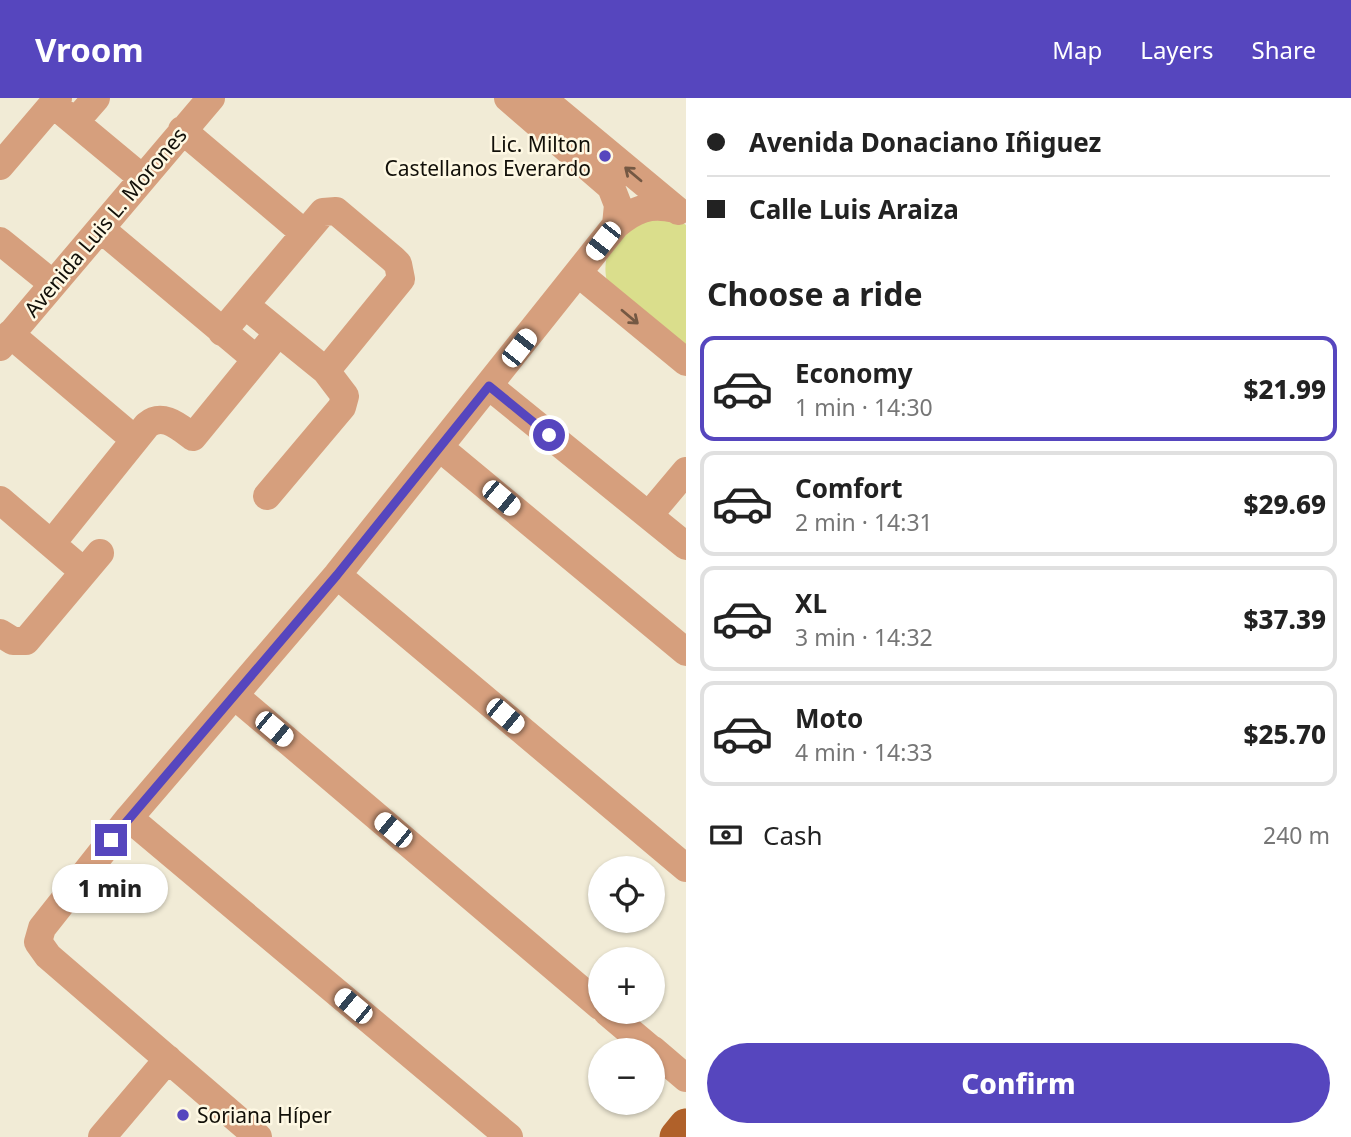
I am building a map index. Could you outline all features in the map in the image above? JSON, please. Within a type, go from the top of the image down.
[{"type":"main road","points":[[677,1137],[686,1126]]},
{"type":"street","points":[[75,122],[96,98]]},
{"type":"street","name":"Avenida Luis L. Morones","points":[[5,340],[211,98]]},
{"type":"street","points":[[508,98],[606,179],[617,200],[616,225]]},
{"type":"street","points":[[542,98],[681,213]]},
{"type":"street","points":[[0,166],[56,101],[75,122],[142,178]]},
{"type":"street","points":[[182,130],[304,233]]},
{"type":"street","points":[[258,1137],[48,956],[38,942],[42,928],[128,818],[337,575],[616,225],[634,211],[643,208],[662,206],[681,213]]},
{"type":"street","points":[[222,332],[323,212],[336,211],[393,259],[401,272],[398,285],[326,371]]},
{"type":"street","points":[[100,229],[256,359]]},
{"type":"street","points":[[0,240],[53,284]]},
{"type":"street","points":[[578,273],[686,362]]},
{"type":"street","points":[[245,305],[326,371],[345,396],[342,407],[267,496]]},
{"type":"street","points":[[52,543],[134,439],[157,419],[167,420],[193,437],[278,333]]},
{"type":"street","points":[[5,340],[134,439]]},
{"type":"street","points":[[489,386],[686,546]]},
{"type":"street","points":[[439,447],[686,652]]},
{"type":"street","points":[[649,515],[686,471]]},
{"type":"street","points":[[0,500],[52,543],[92,562],[32,636],[19,642],[0,633]]},
{"type":"street","points":[[337,575],[686,867]]},
{"type":"street","points":[[234,696],[588,996]]},
{"type":"street","points":[[128,818],[509,1137]]},
{"type":"street","points":[[622,1024],[638,1038]]},
{"type":"street","points":[[102,1137],[168,1059]]},
{"type":"street","points":[[665,1061],[686,1079]]},
{"type":"green space","points":[[677,219],[686,225],[686,354],[607,282],[606,273],[610,250],[628,222]]},
{"type":"place","name":"Lic. Milton Castellanos Everardo","points":[[605,156]]},
{"type":"place","name":"Soriana Híper","points":[[183,1115]]},
{"type":"route","points":[[111,840],[337,575],[489,386],[549,435]]}]
